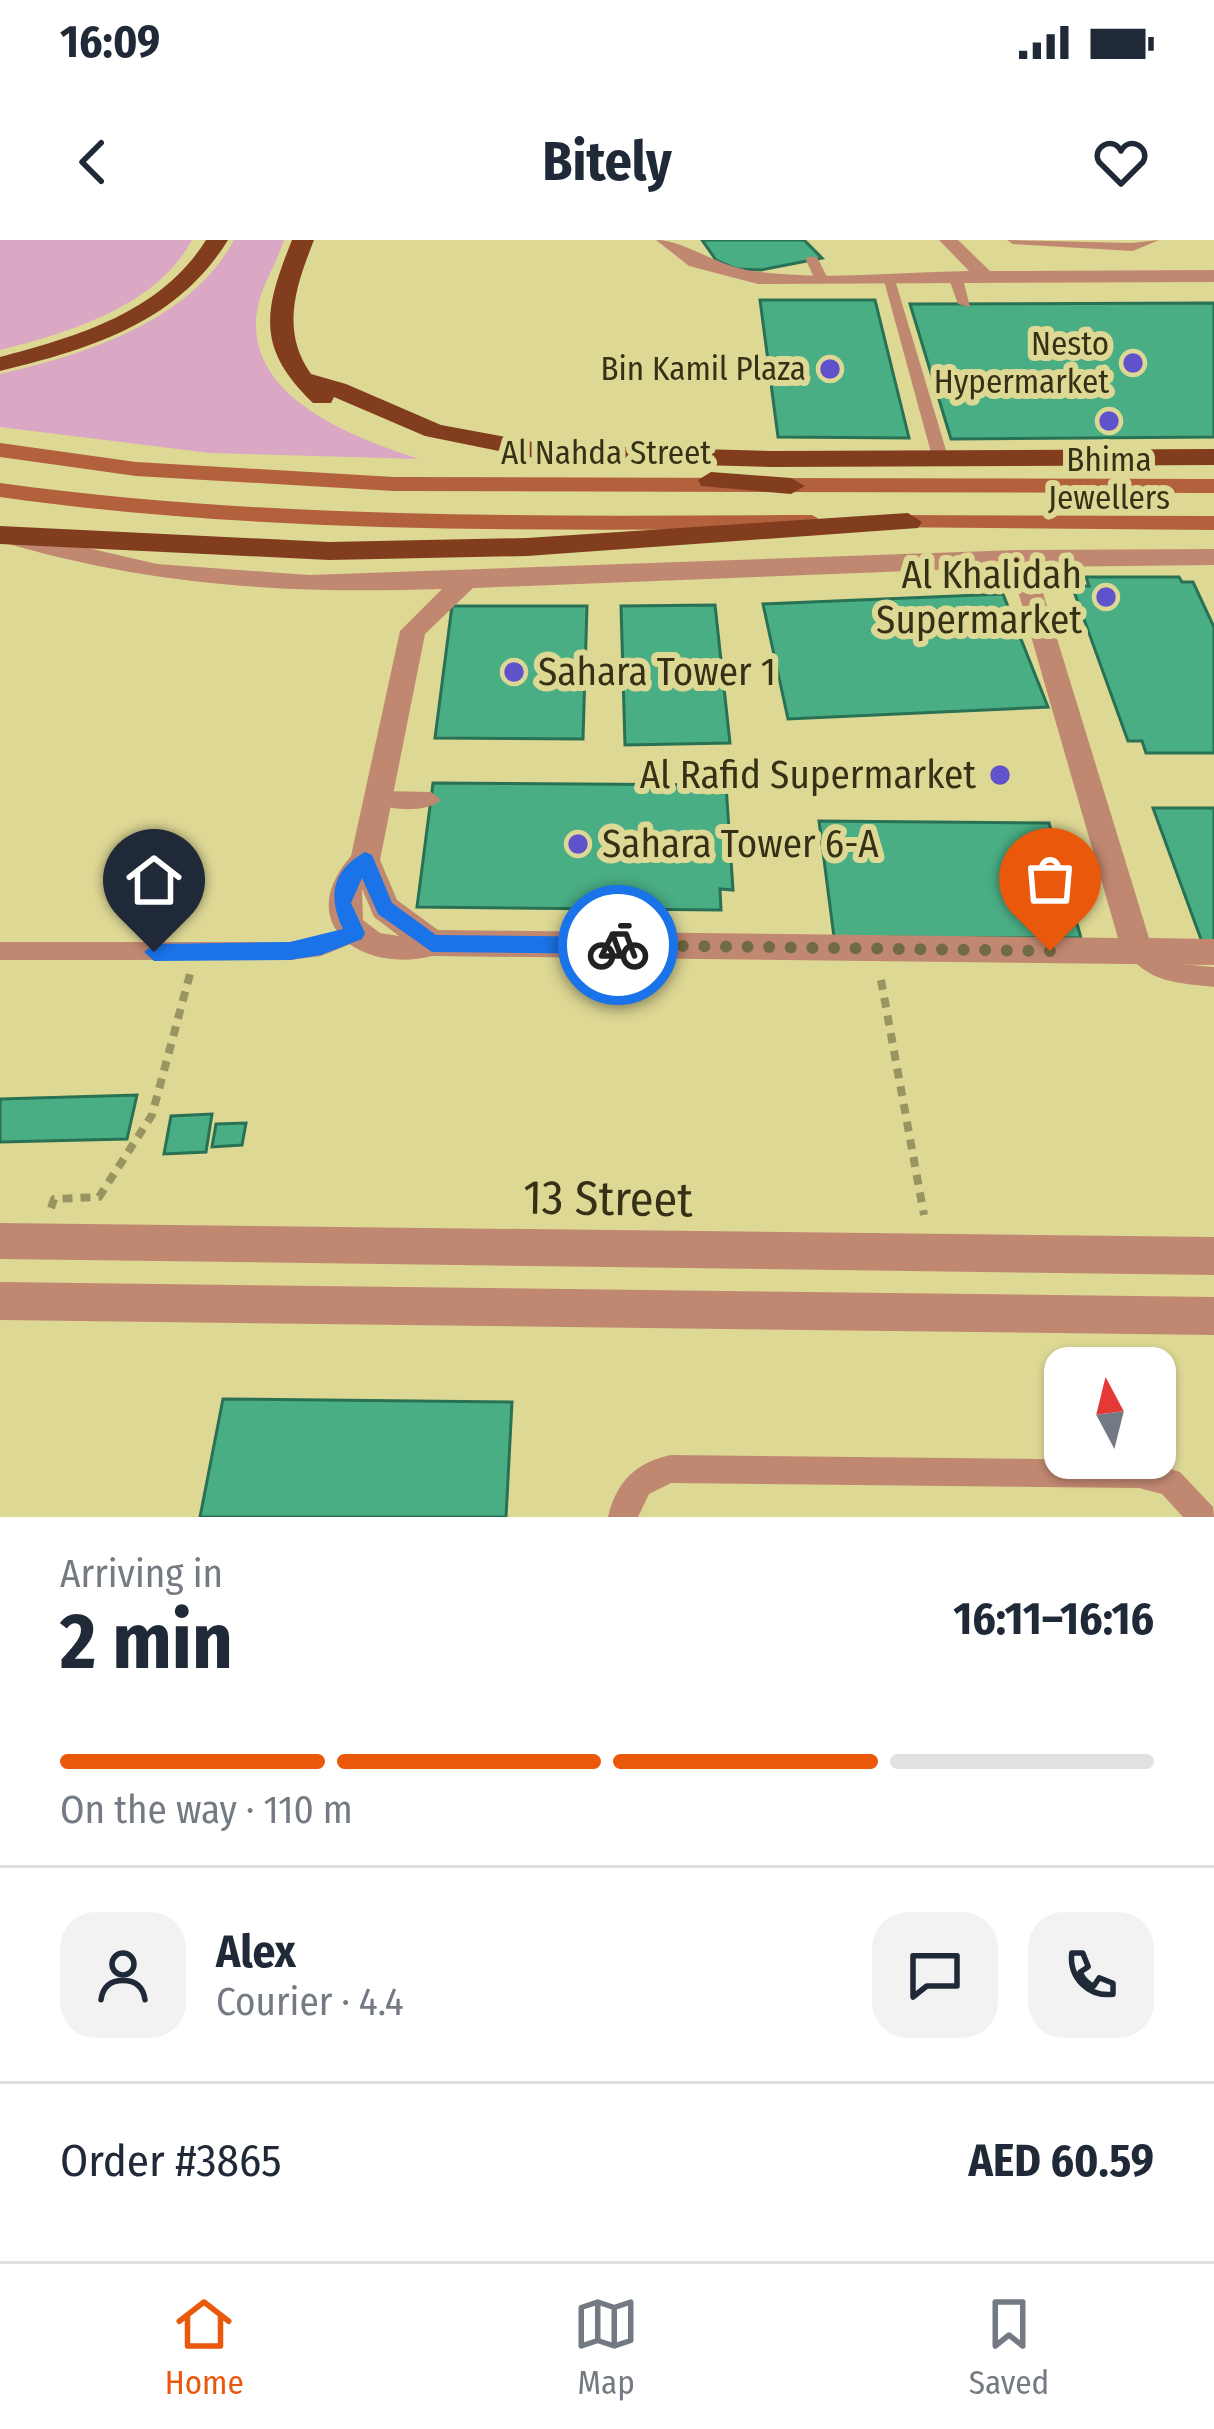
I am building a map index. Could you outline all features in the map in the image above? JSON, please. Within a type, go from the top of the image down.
[{"type":"highway","points":[[0,364],[71,344],[136,316],[184,282],[217,240]]},
{"type":"highway","points":[[303,240],[278,315],[279,334],[305,381],[328,403],[367,425],[454,455],[524,466],[791,487]]},
{"type":"highway","points":[[305,381],[337,389],[434,431],[508,448],[590,455],[941,460],[1214,457]]},
{"type":"highway","points":[[5,536],[351,550],[571,545],[908,522]]},
{"type":"main road","name":"Al Nahda Street","points":[[0,451],[136,469],[278,479],[530,487],[1214,486]]},
{"type":"main road","name":"Al Nahda Street","points":[[0,490],[147,509],[260,516],[1214,523]]},
{"type":"street","points":[[665,240],[704,267],[758,278],[810,270],[888,280],[1117,278],[1140,284],[1214,280]]},
{"type":"street","points":[[948,240],[987,279]]},
{"type":"street","points":[[5,536],[91,561],[178,574],[368,582],[1020,557],[1214,557]]},
{"type":"street","points":[[1020,557],[1138,952]]},
{"type":"street","points":[[467,579],[413,631],[365,860],[344,886],[341,903],[355,933],[393,950],[432,943],[1214,952]]},
{"type":"street","points":[[368,582],[394,604],[413,631]]},
{"type":"street","points":[[365,860],[385,908],[432,943]]},
{"type":"street","name":"13 Street","points":[[0,1240],[1214,1256]]},
{"type":"street","points":[[0,1300],[1214,1316]]},
{"type":"lane","points":[[1012,240],[1139,247],[1153,240]]},
{"type":"lane","points":[[956,279],[965,304]]},
{"type":"lane","points":[[888,280],[919,359],[941,460]]},
{"type":"lane","points":[[381,799],[431,800]]},
{"type":"lane","points":[[0,951],[290,951],[321,947],[355,933]]},
{"type":"lane","points":[[1138,952],[1164,972],[1214,976]]},
{"type":"lane","points":[[623,1517],[637,1483],[653,1472],[671,1468],[1139,1474],[1170,1482],[1203,1517]]},
{"type":"path","points":[[875,948],[932,1254]]},
{"type":"path","points":[[41,1240],[54,1199],[99,1197],[135,1148],[152,1115],[196,952]]},
{"type":"shaded area","points":[[0,240],[192,240],[157,283],[134,299],[81,325],[0,350]]},
{"type":"shaded area","points":[[234,240],[284,240],[257,311],[258,341],[268,368],[286,391],[336,426],[419,459],[210,453],[0,427],[0,374],[100,345],[163,313],[215,268]]},
{"type":"building","points":[[702,240],[804,240],[822,258],[761,270],[736,269],[716,260]]},
{"type":"building","name":"Bin Kamil Plaza","points":[[760,300],[875,300],[909,438],[778,437]]},
{"type":"building","points":[[1214,303],[1214,437],[951,439],[910,304]]},
{"type":"building","points":[[1086,577],[1179,577],[1182,582],[1193,582],[1214,627],[1214,753],[1146,753],[1142,741],[1128,741],[1072,586],[1089,586]]},
{"type":"building","points":[[1003,594],[1048,707],[788,719],[763,604]]},
{"type":"building","points":[[715,605],[730,743],[625,745],[621,606]]},
{"type":"building","name":"Sahara Tower 1","points":[[452,606],[587,606],[583,739],[435,738]]},
{"type":"building","name":"Sahara Tower 6-A","points":[[433,783],[726,785],[733,890],[720,889],[721,910],[417,907]]},
{"type":"building","points":[[1153,808],[1214,808],[1214,942],[1202,942]]},
{"type":"building","points":[[819,821],[1049,823],[1081,938],[834,937]]},
{"type":"building","points":[[137,1095],[127,1139],[0,1142],[0,1099]]},
{"type":"building","points":[[212,1114],[206,1152],[164,1154],[171,1116]]},
{"type":"building","points":[[246,1123],[242,1145],[212,1147],[216,1124]]},
{"type":"building","points":[[223,1399],[512,1402],[506,1517],[200,1517]]},
{"type":"way so far","points":[[618,945],[1050,951]]},
{"type":"place","name":"Nesto Hypermarket","points":[[1133,363]]},
{"type":"place","name":"Bin Kamil Plaza","points":[[830,369]]},
{"type":"place","name":"Bhima Jewellers","points":[[1109,421]]},
{"type":"place","name":"Al Khalidah Supermarket","points":[[1106,597]]},
{"type":"place","name":"Sahara Tower 1","points":[[514,672]]},
{"type":"place","name":"Al Rafid Supermarket","points":[[1000,775]]},
{"type":"place","name":"Sahara Tower 6-A","points":[[578,844]]},
{"type":"route","points":[[154,952],[290,951],[321,947],[355,933],[341,903],[344,886],[365,860],[368,877],[385,908],[432,943],[618,945]]}]
